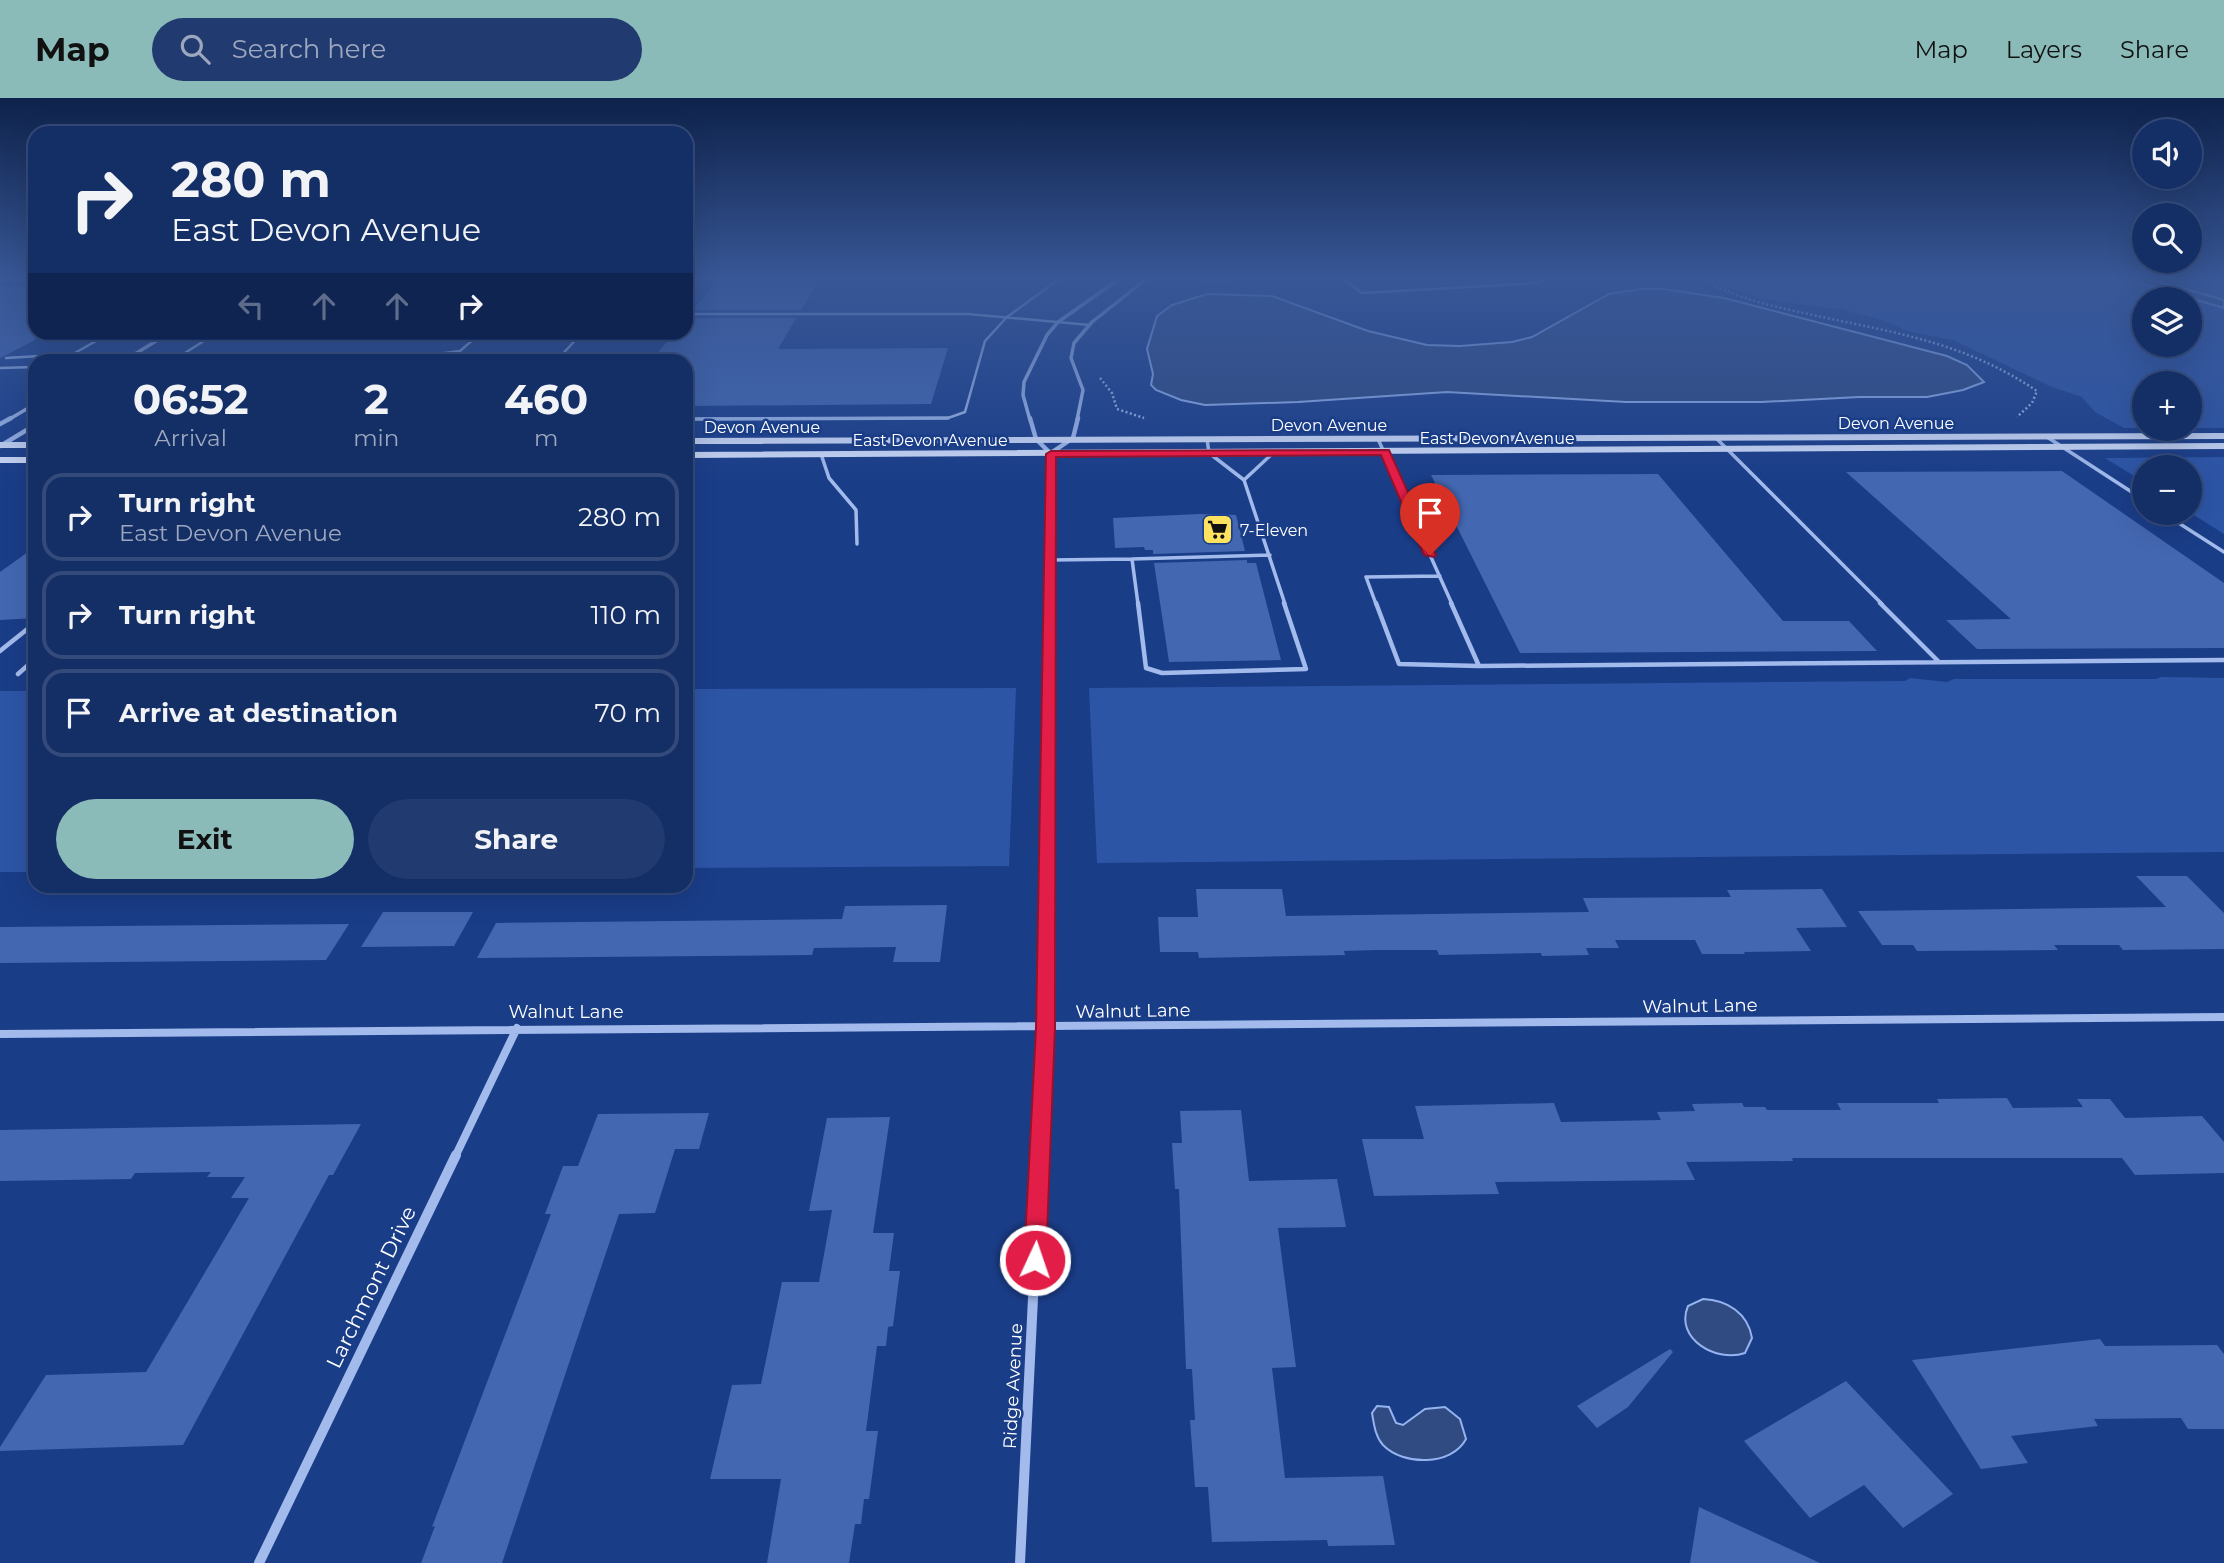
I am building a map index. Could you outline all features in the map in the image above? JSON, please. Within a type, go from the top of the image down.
[{"type":"main road","name":"Devon Avenue","points":[[693,441],[2224,436]]},
{"type":"main road","points":[[1,445],[28,445]]},
{"type":"main road","name":"East Devon Avenue","points":[[693,455],[2224,446]]},
{"type":"main road","points":[[0,460],[28,460]]},
{"type":"street","points":[[1042,345],[1024,382],[1023,395],[1035,439],[1051,454],[1073,438],[1083,390],[1071,363],[1075,345]]},
{"type":"street","points":[[0,424],[28,408]]},
{"type":"street","points":[[1,445],[28,429]]},
{"type":"street","name":"Ridge Avenue","points":[[1020,1563],[1046,1028],[1051,454]]},
{"type":"street","name":"Walnut Lane","points":[[0,1034],[2224,1017]]},
{"type":"street","name":"Larchmont Drive","points":[[259,1563],[517,1028]]},
{"type":"lane","points":[[73,354],[88,345]]},
{"type":"lane","points":[[437,354],[460,351],[467,345]]},
{"type":"lane","points":[[693,419],[948,418],[965,412],[984,345]]},
{"type":"lane","points":[[6,358],[28,357]]},
{"type":"lane","points":[[0,368],[28,367]]},
{"type":"lane","points":[[2047,437],[2132,492]]},
{"type":"lane","points":[[1716,438],[1939,662]]},
{"type":"lane","points":[[1132,559],[1146,668],[1162,673],[1306,669],[1244,480],[1209,453],[1207,439]]},
{"type":"lane","points":[[1378,439],[1479,666]]},
{"type":"lane","points":[[1244,480],[1273,453]]},
{"type":"lane","points":[[821,454],[829,478],[856,510],[857,544]]},
{"type":"lane","points":[[2182,525],[2224,552]]},
{"type":"lane","points":[[1050,560],[1270,555]]},
{"type":"lane","points":[[1440,576],[1366,577],[1399,664],[1479,666],[2224,660]]},
{"type":"lane","points":[[0,651],[28,629]]},
{"type":"lane","points":[[18,674],[28,665]]},
{"type":"path","points":[[1941,345],[2018,376],[2037,391],[2032,403],[2014,420]]},
{"type":"path","points":[[1093,373],[1106,382],[1117,409],[1154,420]]},
{"type":"shaded area","points":[[1148,345],[1906,345],[1947,356],[1967,365],[1984,382],[1963,390],[1927,397],[1761,402],[1626,402],[1447,392],[1205,405],[1181,400],[1156,390],[1151,385],[1153,374],[1147,349]]},
{"type":"shaded area","points":[[1964,345],[2132,345],[2132,357],[2202,357],[2202,345],[2224,345],[2224,428],[2202,428],[2202,371],[2132,371],[2132,428],[2124,428],[2095,412],[2082,397],[2052,387]]},
{"type":"shaded area","points":[[2202,457],[2224,457],[2224,534],[2202,520]]},
{"type":"shaded area","points":[[2105,458],[2132,458],[2132,475]]},
{"type":"shaded area","points":[[1910,678],[1947,682],[1954,679],[2224,678],[2224,852],[1097,863],[1089,688],[1905,681]]},
{"type":"shaded area","points":[[1016,688],[1009,866],[693,868],[693,689]]},
{"type":"shaded area","points":[[0,691],[28,691],[28,872],[0,872]]},
{"type":"shaded area","points":[[1703,1299],[1728,1305],[1741,1315],[1752,1338],[1745,1353],[1722,1355],[1701,1346],[1692,1338],[1685,1318],[1688,1306]]},
{"type":"shaded area","points":[[1377,1406],[1389,1407],[1396,1423],[1403,1425],[1425,1409],[1445,1407],[1460,1419],[1466,1439],[1459,1448],[1439,1458],[1427,1460],[1402,1457],[1383,1445],[1378,1438],[1372,1413]]},
{"type":"building","points":[[0,345],[25,345],[0,358]]},
{"type":"building","points":[[664,345],[780,345],[778,349],[948,348],[931,404],[693,406],[693,354],[657,354]]},
{"type":"building","points":[[2062,471],[2132,519],[2132,525],[2140,525],[2224,583],[2224,648],[1977,649],[1946,620],[2011,619],[1846,472]]},
{"type":"building","points":[[1658,474],[1783,621],[1849,621],[1877,651],[1520,653],[1431,475]]},
{"type":"building","points":[[1236,515],[1245,551],[1153,554],[1153,550],[1145,550],[1144,547],[1115,548],[1113,518]]},
{"type":"building","points":[[28,552],[28,618],[0,620],[0,572]]},
{"type":"building","points":[[1247,560],[1247,563],[1256,563],[1281,660],[1169,662],[1154,563]]},
{"type":"building","points":[[2136,876],[2187,876],[2224,913],[2224,949],[2123,950],[2119,945],[2054,945],[2058,950],[1917,951],[1913,945],[1882,945],[1858,911],[2166,907]]},
{"type":"building","points":[[1196,889],[1282,889],[1286,916],[1589,912],[1583,898],[1731,897],[1727,890],[1822,889],[1847,927],[1796,928],[1811,951],[1744,952],[1745,954],[1702,954],[1695,940],[1615,940],[1619,948],[1586,948],[1589,955],[1439,955],[1437,950],[1377,950],[1344,951],[1345,955],[1199,958],[1198,952],[1160,952],[1158,917],[1198,917]]},
{"type":"building","points":[[947,905],[940,962],[893,962],[896,947],[814,948],[812,955],[477,958],[496,923],[842,919],[845,906]]},
{"type":"building","points":[[383,912],[473,912],[454,946],[361,947]]},
{"type":"building","points":[[349,924],[326,960],[0,963],[0,927]]},
{"type":"building","points":[[2007,1098],[2013,1108],[2083,1107],[2077,1099],[2110,1099],[2125,1118],[2202,1116],[2224,1142],[2224,1173],[2135,1175],[2122,1158],[1792,1158],[1793,1161],[1686,1162],[1695,1180],[1495,1182],[1499,1194],[1374,1196],[1362,1139],[1424,1139],[1415,1106],[1554,1103],[1561,1122],[1661,1120],[1657,1112],[1695,1111],[1692,1104],[1742,1103],[1744,1107],[1765,1107],[1767,1110],[1841,1110],[1837,1103],[1939,1103],[1937,1099]]},
{"type":"building","points":[[1241,1110],[1249,1181],[1337,1179],[1346,1227],[1278,1228],[1296,1367],[1272,1368],[1285,1478],[1383,1476],[1395,1545],[1328,1546],[1327,1540],[1212,1542],[1208,1487],[1195,1487],[1190,1420],[1195,1420],[1192,1369],[1186,1369],[1179,1189],[1175,1189],[1172,1143],[1182,1143],[1180,1111]]},
{"type":"building","points":[[709,1113],[699,1149],[675,1149],[655,1213],[619,1214],[502,1563],[421,1563],[435,1526],[432,1527],[551,1214],[545,1214],[563,1166],[578,1166],[598,1114]]},
{"type":"building","points":[[890,1117],[873,1233],[894,1233],[889,1271],[900,1271],[893,1326],[888,1327],[886,1346],[877,1346],[866,1431],[878,1431],[869,1499],[864,1499],[861,1524],[855,1524],[849,1563],[767,1563],[781,1479],[710,1479],[732,1385],[761,1384],[782,1282],[819,1282],[832,1210],[809,1211],[827,1118]]},
{"type":"building","points":[[361,1124],[333,1175],[329,1175],[183,1445],[0,1451],[46,1375],[146,1372],[249,1198],[231,1198],[245,1177],[207,1177],[211,1172],[135,1173],[131,1179],[0,1181],[0,1130]]},
{"type":"building","points":[[2100,1339],[2105,1346],[2217,1345],[2224,1354],[2224,1429],[2188,1429],[2181,1418],[2094,1419],[2098,1426],[2011,1436],[2028,1463],[1981,1469],[1912,1360]]},
{"type":"building","points":[[1670,1349],[1673,1352],[1628,1407],[1597,1428],[1577,1406]]},
{"type":"building","points":[[1846,1381],[1953,1494],[1903,1528],[1864,1485],[1810,1518],[1744,1441]]},
{"type":"building","points":[[1699,1507],[1820,1563],[1690,1563]]},
{"type":"place","name":"7-Eleven","points":[[1217,530]]},
{"type":"route","points":[[1035,1260],[1046,1028],[1051,454],[1385,452],[1430,555]]}]
